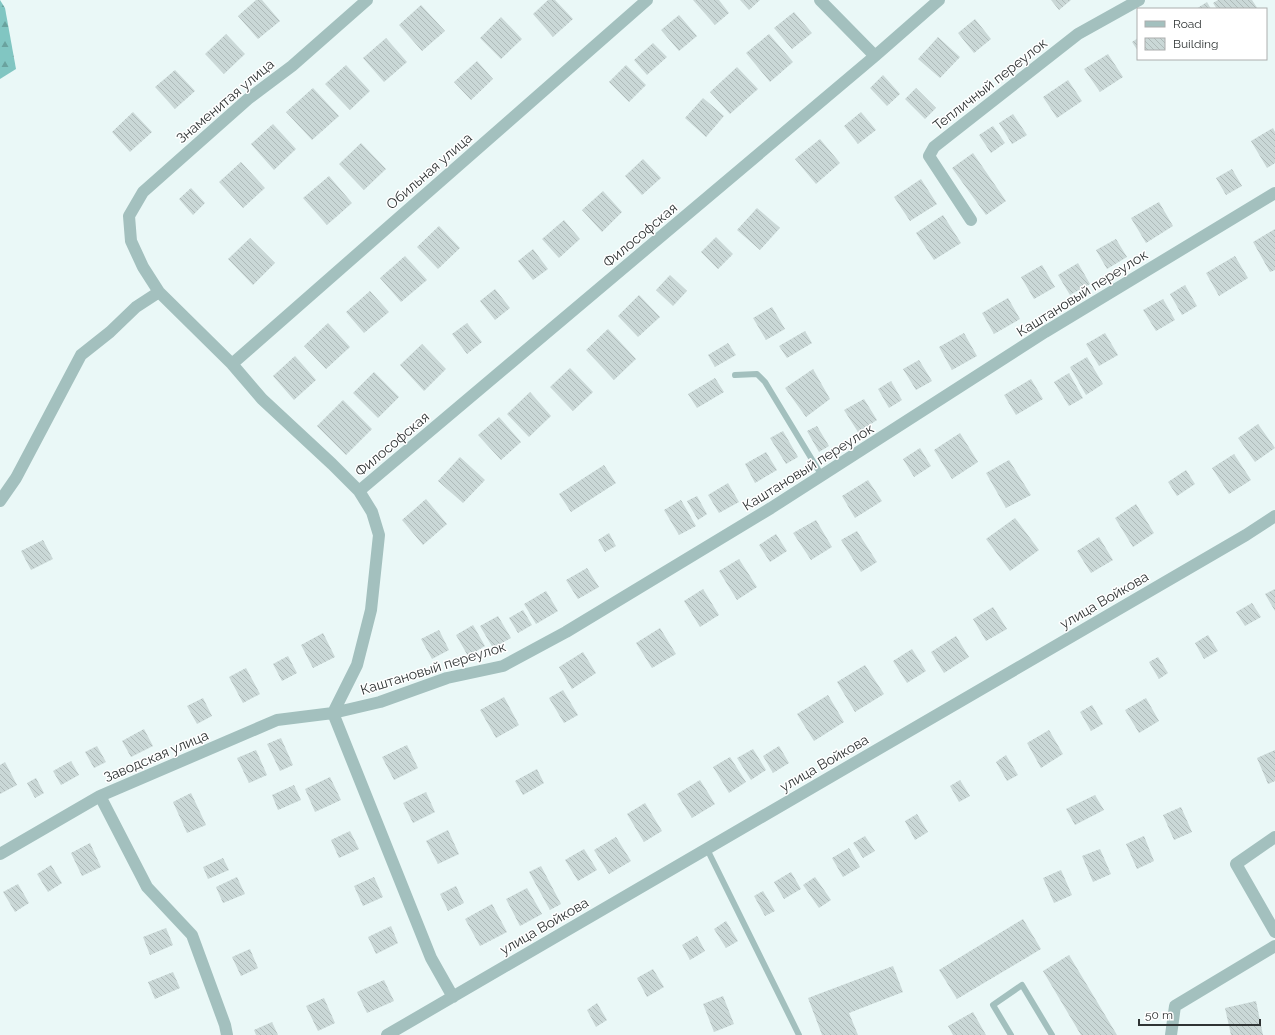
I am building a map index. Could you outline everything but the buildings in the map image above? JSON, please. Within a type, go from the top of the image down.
[{"type":"street","name":"Знаменитая улица","points":[[333,713],[357,665],[371,610],[379,535],[372,512],[359,491],[262,399],[232,364],[159,292],[142,267],[131,241],[128,216],[143,192],[248,99],[292,66],[367,0]]},
{"type":"street","name":"Обильная улица","points":[[232,364],[646,0]]},
{"type":"street","points":[[820,0],[875,56]]},
{"type":"street","name":"Философская","points":[[359,491],[875,56],[939,0]]},
{"type":"street","name":"Тепличный переулок","points":[[971,220],[929,156],[934,146],[1078,34],[1139,0]]},
{"type":"street","name":"Каштановый переулок","points":[[333,713],[380,702],[447,678],[503,666],[566,632],[772,508],[1045,332],[1275,193]]},
{"type":"street","points":[[0,501],[16,478],[81,355],[110,332],[136,307],[159,292]]},
{"type":"street","name":"улица Войкова","points":[[387,1035],[1246,535],[1275,516]]},
{"type":"street","points":[[333,713],[430,958],[453,997]]},
{"type":"street","name":"Заводская улица","points":[[0,854],[100,796],[277,720],[333,713]]},
{"type":"street","points":[[100,796],[147,887],[192,934],[225,1025],[227,1035]]},
{"type":"street","points":[[1275,837],[1236,864],[1275,932]]},
{"type":"street","points":[[1171,1035],[1175,1006],[1275,946]]},
{"type":"lane","points":[[734,375],[757,374],[765,382],[822,476]]},
{"type":"lane","points":[[707,849],[799,1035]]},
{"type":"lane","points":[[1011,1035],[993,1004],[1022,985],[1052,1035]]},
{"type":"green space","points":[[0,0],[5,8],[16,69],[0,79]]}]
